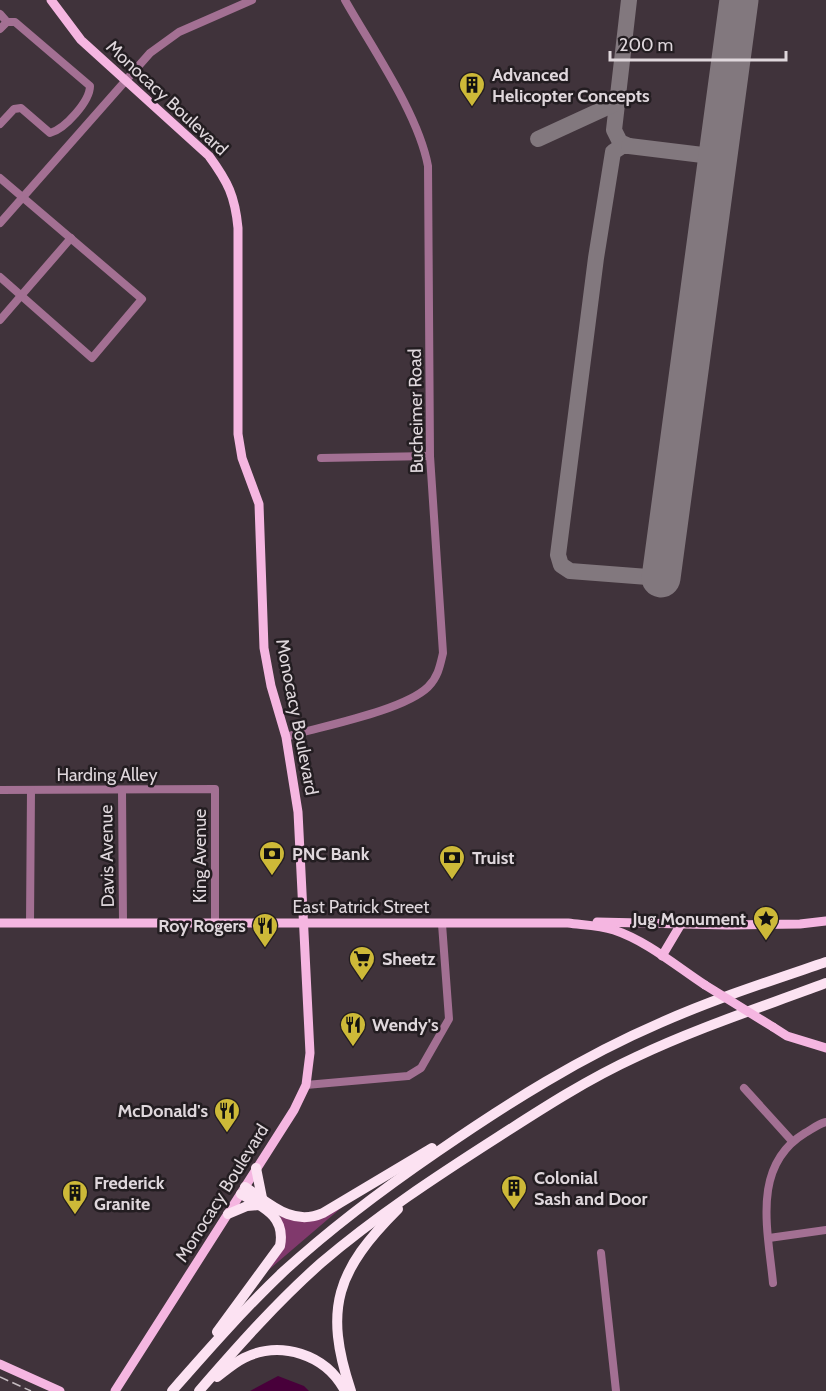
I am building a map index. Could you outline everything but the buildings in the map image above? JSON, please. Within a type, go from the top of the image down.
[{"type":"highway","points":[[172,1391],[251,1303],[308,1249],[372,1197],[472,1128],[574,1065],[627,1038],[727,995],[826,962]]},
{"type":"highway","points":[[199,1391],[242,1341],[295,1288],[352,1237],[420,1188],[556,1100],[615,1067],[705,1027],[826,983]]},
{"type":"highway","points":[[243,1190],[261,1202],[294,1218],[316,1216],[405,1162],[472,1128]]},
{"type":"highway","points":[[194,1366],[280,1246],[279,1224],[275,1216],[261,1202],[256,1168]]},
{"type":"highway","points":[[351,1391],[339,1354],[336,1324],[343,1283],[364,1245],[420,1188]]},
{"type":"highway","points":[[228,1214],[261,1202]]},
{"type":"highway","points":[[199,1391],[241,1359],[276,1350],[297,1353],[315,1360],[336,1377],[345,1391]]},
{"type":"main road","name":"Monocacy Boulevard","points":[[51,0],[81,40],[209,156],[225,178],[236,201],[238,434],[242,458],[259,504],[264,648],[270,686],[286,737],[298,812],[310,1053],[306,1085],[243,1190],[115,1391]]},
{"type":"main road","points":[[568,923],[800,924],[826,921]]},
{"type":"main road","name":"East Patrick Street","points":[[0,923],[568,923],[612,929],[662,956],[772,1028],[787,1036],[826,1048]]},
{"type":"main road","points":[[662,956],[681,924]]},
{"type":"main road","points":[[0,1364],[60,1391]]},
{"type":"street","points":[[0,223],[150,53],[179,32],[252,0]]},
{"type":"street","name":"Bucheimer Road","points":[[286,737],[402,703],[427,688],[438,673],[443,653],[430,456],[428,166],[424,147],[408,112],[345,0]]},
{"type":"street","points":[[0,14],[7,22]]},
{"type":"street","points":[[0,29],[7,22],[15,22],[90,86],[90,95],[60,130],[50,133],[21,108],[14,109],[0,124]]},
{"type":"street","points":[[0,178],[142,299],[92,358],[0,277]]},
{"type":"street","points":[[0,320],[71,238]]},
{"type":"street","points":[[321,458],[430,456]]},
{"type":"street","name":"Davis Avenue","points":[[122,789],[123,922]]},
{"type":"street","name":"Harding Alley","points":[[0,790],[215,789]]},
{"type":"street","name":"King Avenue","points":[[215,789],[215,922]]},
{"type":"street","points":[[30,923],[31,790]]},
{"type":"street","points":[[306,1085],[408,1076],[421,1068],[449,1020],[442,924]]},
{"type":"street","points":[[744,1088],[792,1141]]},
{"type":"street","points":[[774,1283],[765,1205],[768,1182],[779,1156],[792,1141],[826,1122]]},
{"type":"street","points":[[769,1238],[826,1230]]},
{"type":"street","points":[[601,1253],[616,1391]]},
{"type":"shaded area","points":[[348,1202],[265,1273],[285,1232],[280,1216],[307,1222]]},
{"type":"shaded area","points":[[278,1376],[304,1386],[309,1391],[250,1391]]},
{"type":"taxiway","points":[[629,0],[614,130],[620,142],[629,146],[622,146],[613,152],[596,258],[558,555],[561,565],[570,571],[661,578]]},
{"type":"taxiway","points":[[538,139],[612,105],[618,97]]},
{"type":"taxiway","points":[[629,146],[719,157]]},
{"type":"runway","points":[[661,578],[739,0]]},
{"type":"railway","points":[[0,1377],[31,1391]]},
{"type":"place","name":"Advanced Helicopter Concepts","points":[[472,108]]},
{"type":"place","name":"PNC Bank","points":[[272,877]]},
{"type":"place","name":"Truist","points":[[452,881]]},
{"type":"place","name":"Jug Monument","points":[[766,942]]},
{"type":"place","name":"Roy Rogers","points":[[265,949]]},
{"type":"place","name":"Sheetz","points":[[362,982]]},
{"type":"place","name":"Wendy's","points":[[353,1048]]},
{"type":"place","name":"McDonald's","points":[[227,1134]]},
{"type":"place","name":"Colonial Sash and Door","points":[[514,1211]]},
{"type":"place","name":"Frederick Granite","points":[[75,1216]]}]
